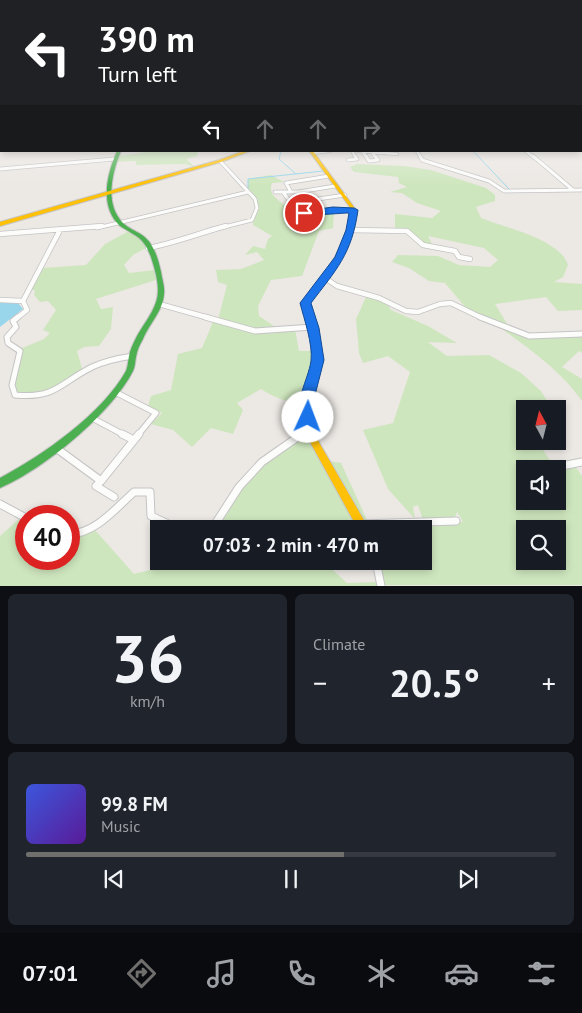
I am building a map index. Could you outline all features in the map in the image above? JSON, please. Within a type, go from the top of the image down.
[{"type":"street","points":[[0,483],[27,471],[91,417],[130,369],[143,330],[159,304],[162,293],[158,272],[148,248],[143,239],[120,222],[108,193],[114,159],[118,152]]},
{"type":"street","points":[[0,224],[220,161],[245,152]]},
{"type":"street","points":[[312,152],[335,186],[345,195],[354,210],[350,230],[340,257],[305,303],[313,328],[318,360],[306,406],[317,448],[359,520]]},
{"type":"street","points":[[348,160],[357,159],[353,152]]},
{"type":"street","points":[[363,152],[369,161],[378,160],[373,154]]},
{"type":"street","points":[[363,152],[397,154]]},
{"type":"street","points":[[418,152],[422,160],[483,179],[504,191],[582,190]]},
{"type":"street","points":[[527,152],[573,190]]},
{"type":"street","points":[[1,169],[114,159]]},
{"type":"street","points":[[148,248],[170,244],[194,234],[250,221],[256,213],[257,203],[220,161]]},
{"type":"street","points":[[291,192],[286,183],[329,176]]},
{"type":"street","points":[[275,192],[291,192],[335,186]]},
{"type":"street","points":[[0,234],[95,228],[248,192]]},
{"type":"street","points":[[283,192],[291,203],[345,195]]},
{"type":"street","points":[[297,202],[305,214],[333,210],[354,210]]},
{"type":"street","points":[[23,301],[60,230]]},
{"type":"street","points":[[350,230],[407,231],[423,245],[455,251],[459,257],[470,259]]},
{"type":"street","points":[[325,278],[337,286],[379,298],[406,311],[418,312],[440,304],[450,303],[529,336],[582,334]]},
{"type":"street","points":[[0,300],[23,301]]},
{"type":"street","points":[[23,301],[27,310],[13,321],[16,327],[7,337],[8,343],[20,351],[12,386],[15,395],[26,397],[52,394],[86,370],[118,358],[133,356]]},
{"type":"street","points":[[159,304],[255,331],[274,332],[313,328]]},
{"type":"street","points":[[114,391],[156,413],[96,486],[114,497]]},
{"type":"street","points":[[91,417],[130,438]]},
{"type":"street","points":[[218,520],[239,487],[262,462],[310,427]]},
{"type":"street","points":[[56,448],[101,481]]},
{"type":"street","points":[[567,465],[582,462]]},
{"type":"street","points":[[80,533],[96,525],[128,496],[140,491],[150,492],[152,516],[160,520]]},
{"type":"street","points":[[0,504],[15,513]]},
{"type":"street","points":[[432,523],[456,521]]},
{"type":"street","points":[[378,570],[381,586]]},
{"type":"green space","points":[[147,152],[198,152],[197,156],[186,159],[195,167],[185,164],[136,165],[136,161],[116,162],[118,156]]},
{"type":"green space","points":[[357,164],[404,166],[431,170],[486,188],[495,195],[495,201],[476,207],[481,218],[531,235],[555,248],[568,265],[563,277],[554,282],[582,284],[582,310],[558,311],[546,297],[495,304],[509,327],[466,308],[445,283],[429,281],[409,268],[392,262],[398,255],[438,256],[459,265],[490,267],[498,260],[484,248],[428,236],[433,246],[424,244],[410,231],[395,229],[395,214],[432,218],[441,211],[417,203],[402,193],[390,192],[407,187],[399,183],[398,177],[354,172],[350,167]]},
{"type":"green space","points":[[271,175],[284,182],[272,183],[272,193],[278,200],[283,204],[295,203],[303,215],[334,210],[333,228],[319,231],[302,276],[271,280],[258,306],[259,316],[280,330],[261,330],[218,320],[227,285],[218,282],[216,270],[241,269],[264,260],[257,252],[245,255],[253,246],[265,249],[268,239],[272,236],[253,225],[258,205],[248,191],[248,179]]},
{"type":"green space","points":[[129,231],[143,242],[146,248],[133,255],[124,265],[129,273],[155,270],[156,280],[96,299],[101,309],[113,307],[111,329],[99,346],[84,347],[77,351],[83,372],[50,393],[16,394],[13,390],[20,349],[44,339],[50,333],[43,330],[56,310],[48,301],[40,302],[34,295],[35,290],[30,290],[42,268],[86,265],[105,244]]},
{"type":"green space","points":[[367,295],[387,303],[391,310],[428,326],[457,343],[428,342],[447,356],[489,355],[521,373],[541,391],[546,400],[516,400],[516,450],[543,450],[550,460],[516,460],[516,510],[566,510],[566,470],[575,466],[582,476],[582,585],[383,585],[380,570],[432,570],[432,524],[463,522],[457,512],[455,517],[423,520],[418,505],[413,507],[415,519],[388,489],[363,430],[393,423],[410,372],[388,356],[363,363],[359,353],[356,319]]},
{"type":"green space","points":[[213,322],[254,330],[295,329],[299,351],[314,351],[315,360],[305,401],[294,402],[282,399],[261,389],[237,403],[243,410],[233,434],[211,428],[192,447],[173,430],[151,424],[162,413],[148,406],[151,396],[171,390],[178,354],[202,348]]},
{"type":"green space","points":[[502,329],[529,336],[582,336],[582,353],[579,351],[562,367],[582,379],[582,401],[565,380],[535,353]]},
{"type":"green space","points":[[306,432],[310,434],[328,461],[341,463],[367,520],[223,520],[241,490],[260,467]]},
{"type":"green space","points":[[15,523],[15,570],[80,570],[80,536],[95,530],[134,574],[150,570],[333,570],[347,583],[377,582],[378,586],[0,586],[0,536]]},
{"type":"water","points":[[0,302],[18,303],[23,309],[0,327]]},
{"type":"waterway","points":[[281,152],[279,159],[296,174]]},
{"type":"waterway","points":[[474,152],[510,190]]},
{"type":"waterway","points":[[296,174],[323,171]]},
{"type":"waterway","points":[[248,191],[248,179],[296,174]]},
{"type":"traffic: fast","points":[[0,483],[54,450],[107,403],[130,370],[137,343],[160,301],[159,278],[148,245],[142,237],[120,223],[114,215],[111,206],[109,197],[110,178],[119,152]]},
{"type":"traffic: slow","points":[[0,224],[220,161],[245,152]]},
{"type":"traffic: slow","points":[[312,152],[354,210],[347,238],[337,260],[305,303],[313,327],[318,360],[306,407],[313,440],[359,520]]},
{"type":"route","points":[[304,213],[354,210],[346,245],[336,266],[305,303],[313,328],[318,360],[307,399],[308,417]]}]
